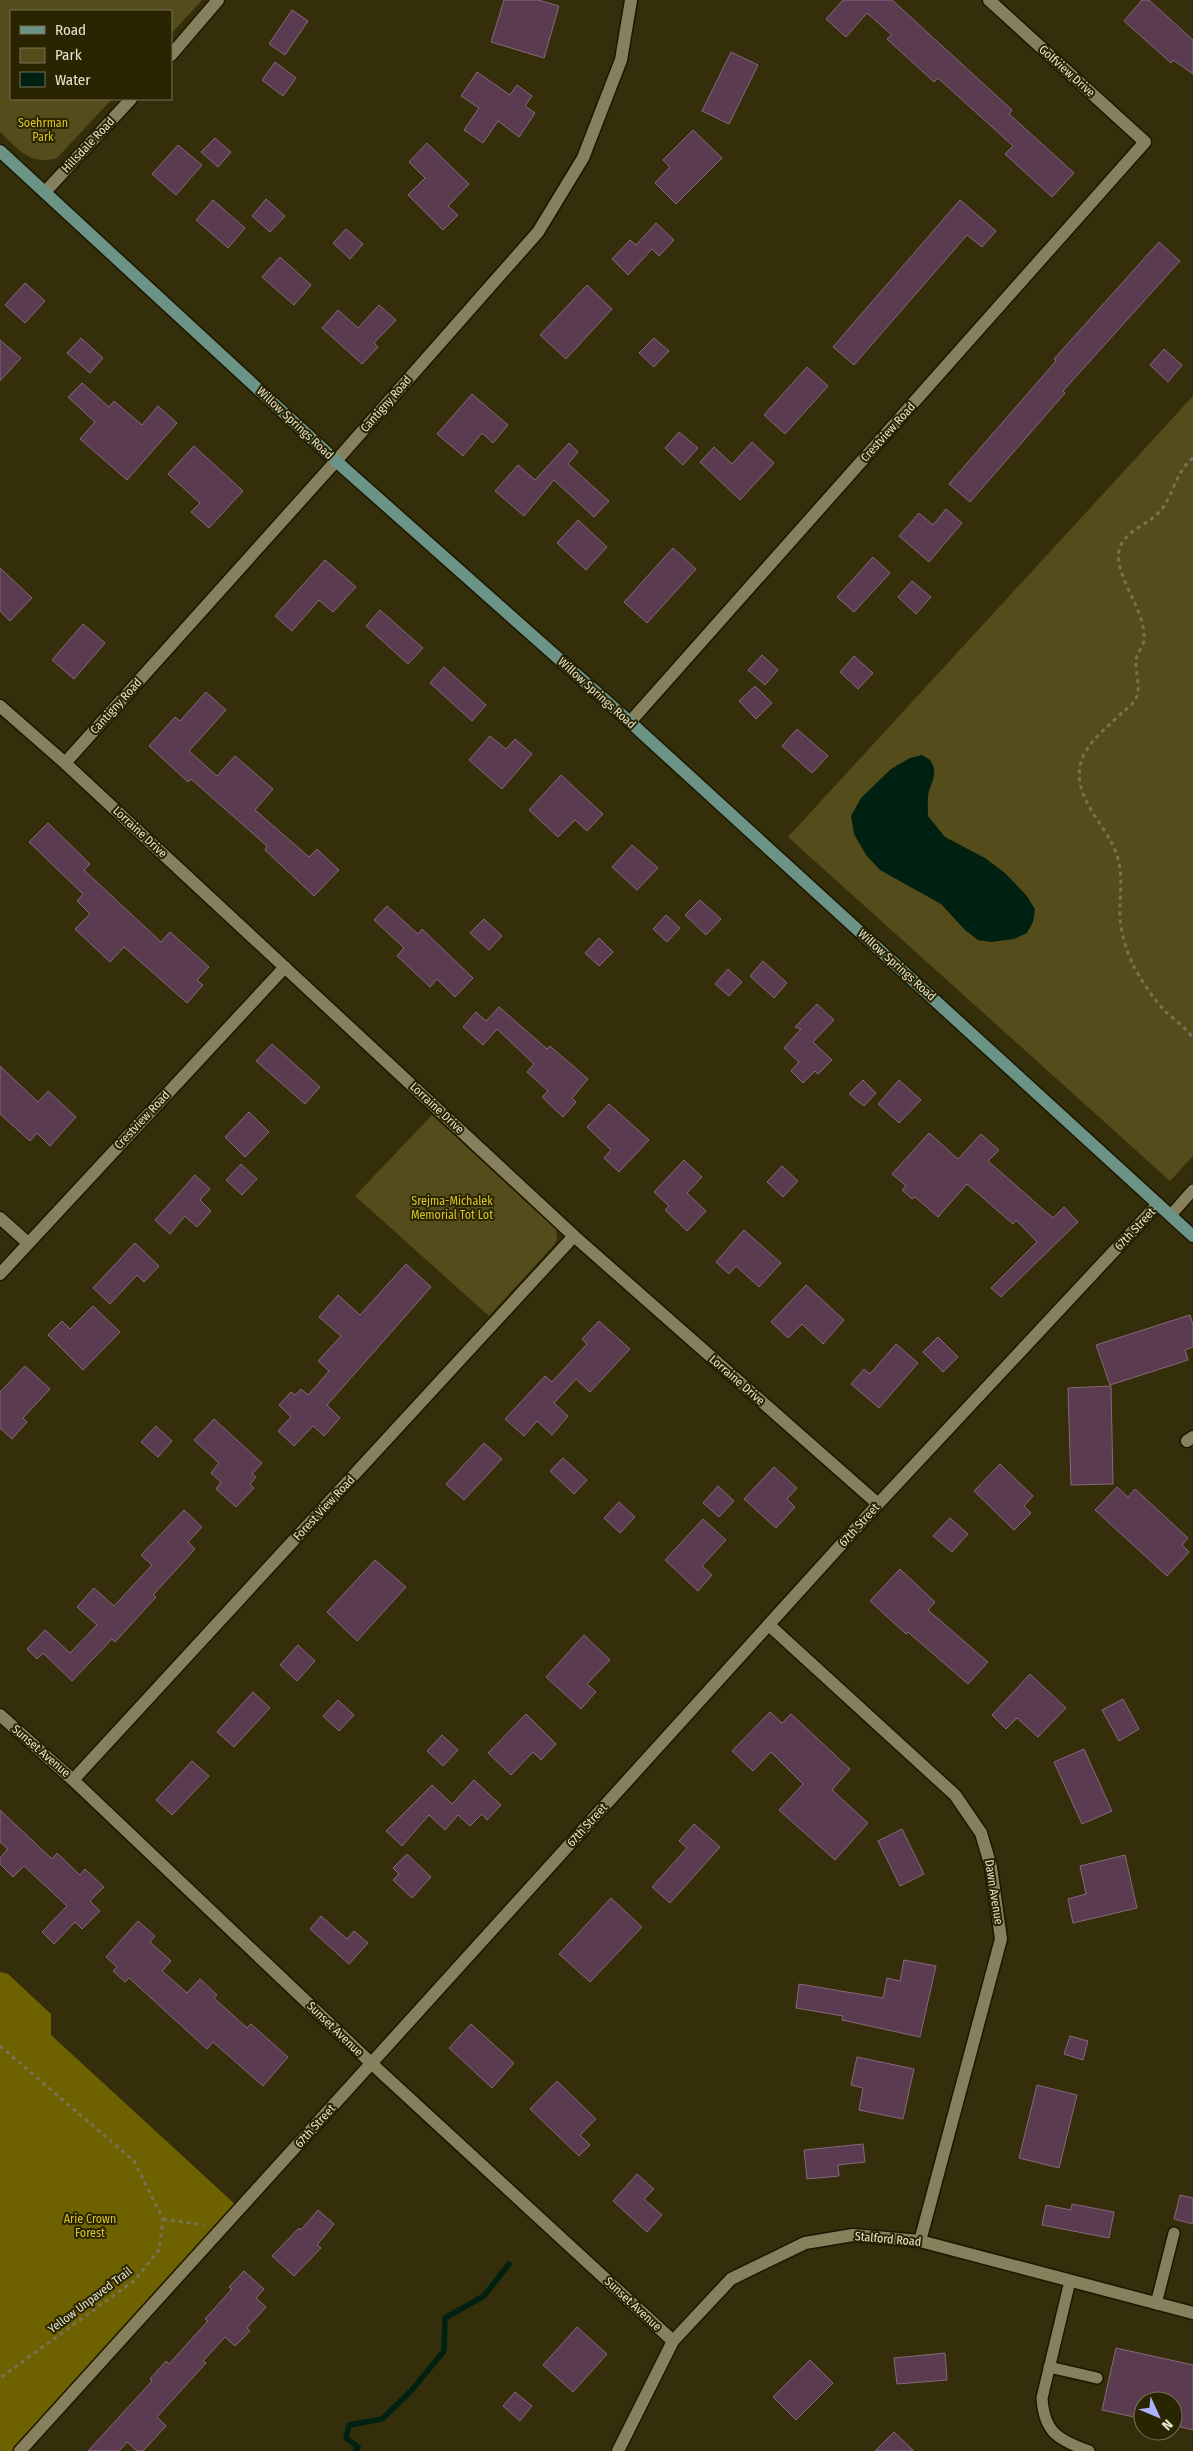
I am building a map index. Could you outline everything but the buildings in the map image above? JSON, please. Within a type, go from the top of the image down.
[{"type":"main road","name":"Willow Springs Road","points":[[0,151],[336,461],[630,722],[1193,1236]]},
{"type":"street","points":[[172,54],[218,0]]},
{"type":"street","name":"Cantigny Road","points":[[64,763],[336,461],[538,232],[583,158],[621,60],[631,0]]},
{"type":"street","name":"Golfview Drive","points":[[989,0],[1145,142]]},
{"type":"street","name":"Hillsdale Road","points":[[45,192],[130,100]]},
{"type":"street","name":"Crestview Road","points":[[630,722],[1145,142]]},
{"type":"street","name":"Lorraine Drive","points":[[0,706],[285,967],[574,1236],[878,1504]]},
{"type":"street","name":"Crestview Road","points":[[0,1274],[285,967]]},
{"type":"street","name":"67th Street","points":[[20,2451],[878,1504],[1158,1204]]},
{"type":"street","points":[[0,1218],[28,1243]]},
{"type":"street","name":"Forest View Road","points":[[73,1780],[574,1236]]},
{"type":"street","name":"Dawn Avenue","points":[[768,1625],[955,1795],[981,1833],[991,1866],[1001,1939],[920,2241]]},
{"type":"street","name":"Sunset Avenue","points":[[0,1715],[73,1780],[371,2063],[673,2341]]},
{"type":"street","name":"Stalford Road","points":[[618,2451],[673,2341],[731,2279],[805,2243],[854,2235],[920,2241],[1193,2314]]},
{"type":"lane","points":[[1171,1216],[1193,1190]]},
{"type":"lane","points":[[1156,2304],[1174,2233]]},
{"type":"lane","points":[[1070,2281],[1042,2398],[1043,2415],[1050,2428],[1065,2443],[1088,2451]]},
{"type":"lane","points":[[1049,2367],[1097,2378]]},
{"type":"path","points":[[1193,458],[1185,464],[1162,508],[1152,519],[1123,541],[1118,552],[1120,571],[1140,613],[1144,640],[1136,656],[1137,692],[1135,700],[1094,741],[1082,758],[1079,776],[1082,792],[1090,810],[1111,840],[1118,857],[1122,876],[1120,918],[1124,939],[1133,965],[1164,1010],[1193,1038]]},
{"type":"path","points":[[0,2046],[134,2161],[163,2219],[223,2228]]},
{"type":"path","name":"Yellow Unpaved Trail","points":[[0,2378],[135,2280],[159,2250],[163,2219]]},
{"type":"green space","name":"Soehrman Park","points":[[0,0],[202,0],[172,33],[172,10],[10,10],[10,100],[111,100],[57,158],[39,160],[32,158],[19,150],[0,132]]},
{"type":"green space","points":[[1193,396],[1193,1156],[1170,1181],[788,837]]},
{"type":"green space","name":"Srejma-Michalek Memorial Tot Lot","points":[[432,1115],[556,1229],[557,1239],[554,1245],[489,1316],[355,1196]]},
{"type":"green space","name":"Arie Crown Forest","points":[[0,1972],[8,1974],[51,2014],[51,2035],[237,2206],[13,2451],[0,2451]]},
{"type":"water","points":[[922,755],[930,760],[934,768],[928,794],[928,816],[945,837],[985,858],[1005,873],[1026,895],[1035,909],[1033,922],[1027,933],[1014,939],[991,942],[978,940],[965,930],[941,904],[880,870],[866,855],[854,834],[851,816],[861,798],[891,769],[910,758]]},
{"type":"waterway","points":[[356,2451],[358,2447],[346,2438],[349,2425],[382,2419],[411,2391],[444,2351],[445,2318],[484,2296],[509,2264]]}]
